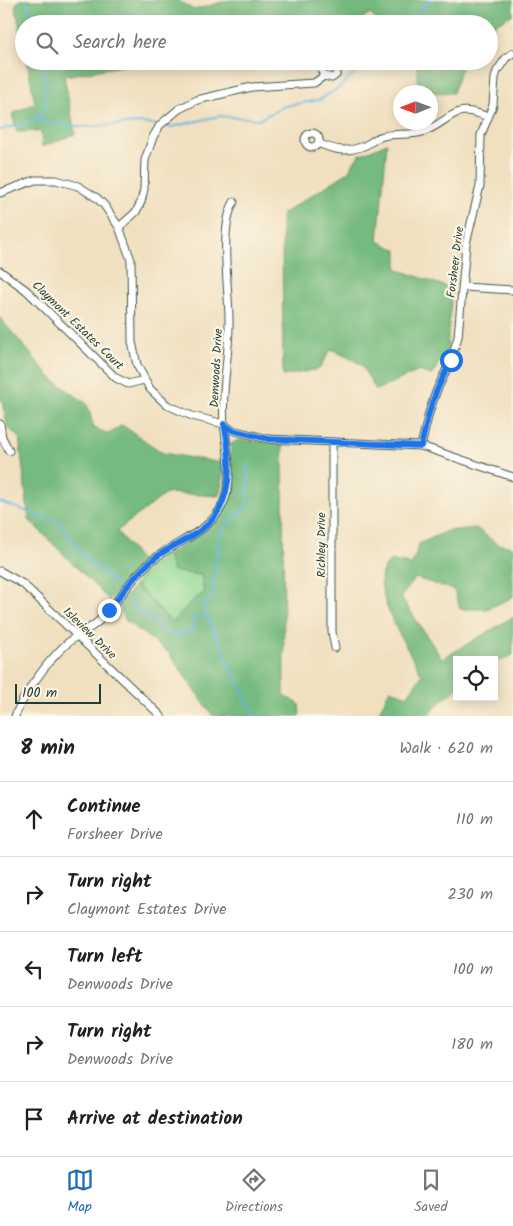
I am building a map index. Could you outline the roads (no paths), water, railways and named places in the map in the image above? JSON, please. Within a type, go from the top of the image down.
[{"type":"street","name":"Forsheer Drive","points":[[498,70],[506,58],[513,53]]},
{"type":"street","name":"Forsheer Drive","points":[[421,446],[436,392],[451,360],[458,337],[466,244],[480,186],[482,136],[484,125],[493,105],[493,89],[498,70]]},
{"type":"street","points":[[119,227],[136,212],[141,202],[144,189],[145,160],[153,137],[160,126],[179,109],[197,100],[252,86],[314,82],[324,76]]},
{"type":"street","points":[[318,143],[348,151],[369,144],[383,136],[425,131],[459,112],[472,110],[488,117]]},
{"type":"street","points":[[0,193],[35,180],[47,180],[67,182],[78,186],[97,198],[119,227],[131,260],[133,348],[137,365],[144,380],[168,406],[192,416],[224,424],[232,430],[268,439],[421,446],[513,477]]},
{"type":"street","name":"Denwoods Drive","points":[[15,716],[25,695],[52,659],[77,636],[98,622],[147,565],[167,550],[200,531],[218,513],[225,498],[229,476],[227,435],[224,424],[224,393],[230,327],[226,237],[228,219],[234,202]]},
{"type":"street","name":"Claymont Estates Court","points":[[0,271],[26,290],[116,378],[128,384],[144,380]]},
{"type":"street","points":[[463,287],[513,290]]},
{"type":"street","points":[[0,424],[2,437],[9,451]]},
{"type":"street","name":"Richley Drive","points":[[332,442],[332,632],[335,648]]},
{"type":"street","name":"Isleview Drive","points":[[0,571],[23,584],[161,716]]},
{"type":"waterway","points":[[27,0],[31,15]]},
{"type":"waterway","points":[[416,15],[427,3],[433,0]]},
{"type":"waterway","points":[[0,130],[22,125],[40,116],[44,109],[47,93],[44,70]]},
{"type":"waterway","points":[[164,126],[171,127],[219,116],[260,119],[285,106],[319,100],[340,87],[358,70]]},
{"type":"waterway","points":[[35,120],[82,127],[141,123],[157,125]]},
{"type":"waterway","points":[[206,614],[204,603],[212,597],[220,533],[247,505],[249,477],[246,465]]},
{"type":"waterway","points":[[0,502],[60,523],[81,553],[119,587]]},
{"type":"waterway","points":[[129,600],[137,609],[169,635],[192,632],[192,619],[206,614],[254,716]]}]
